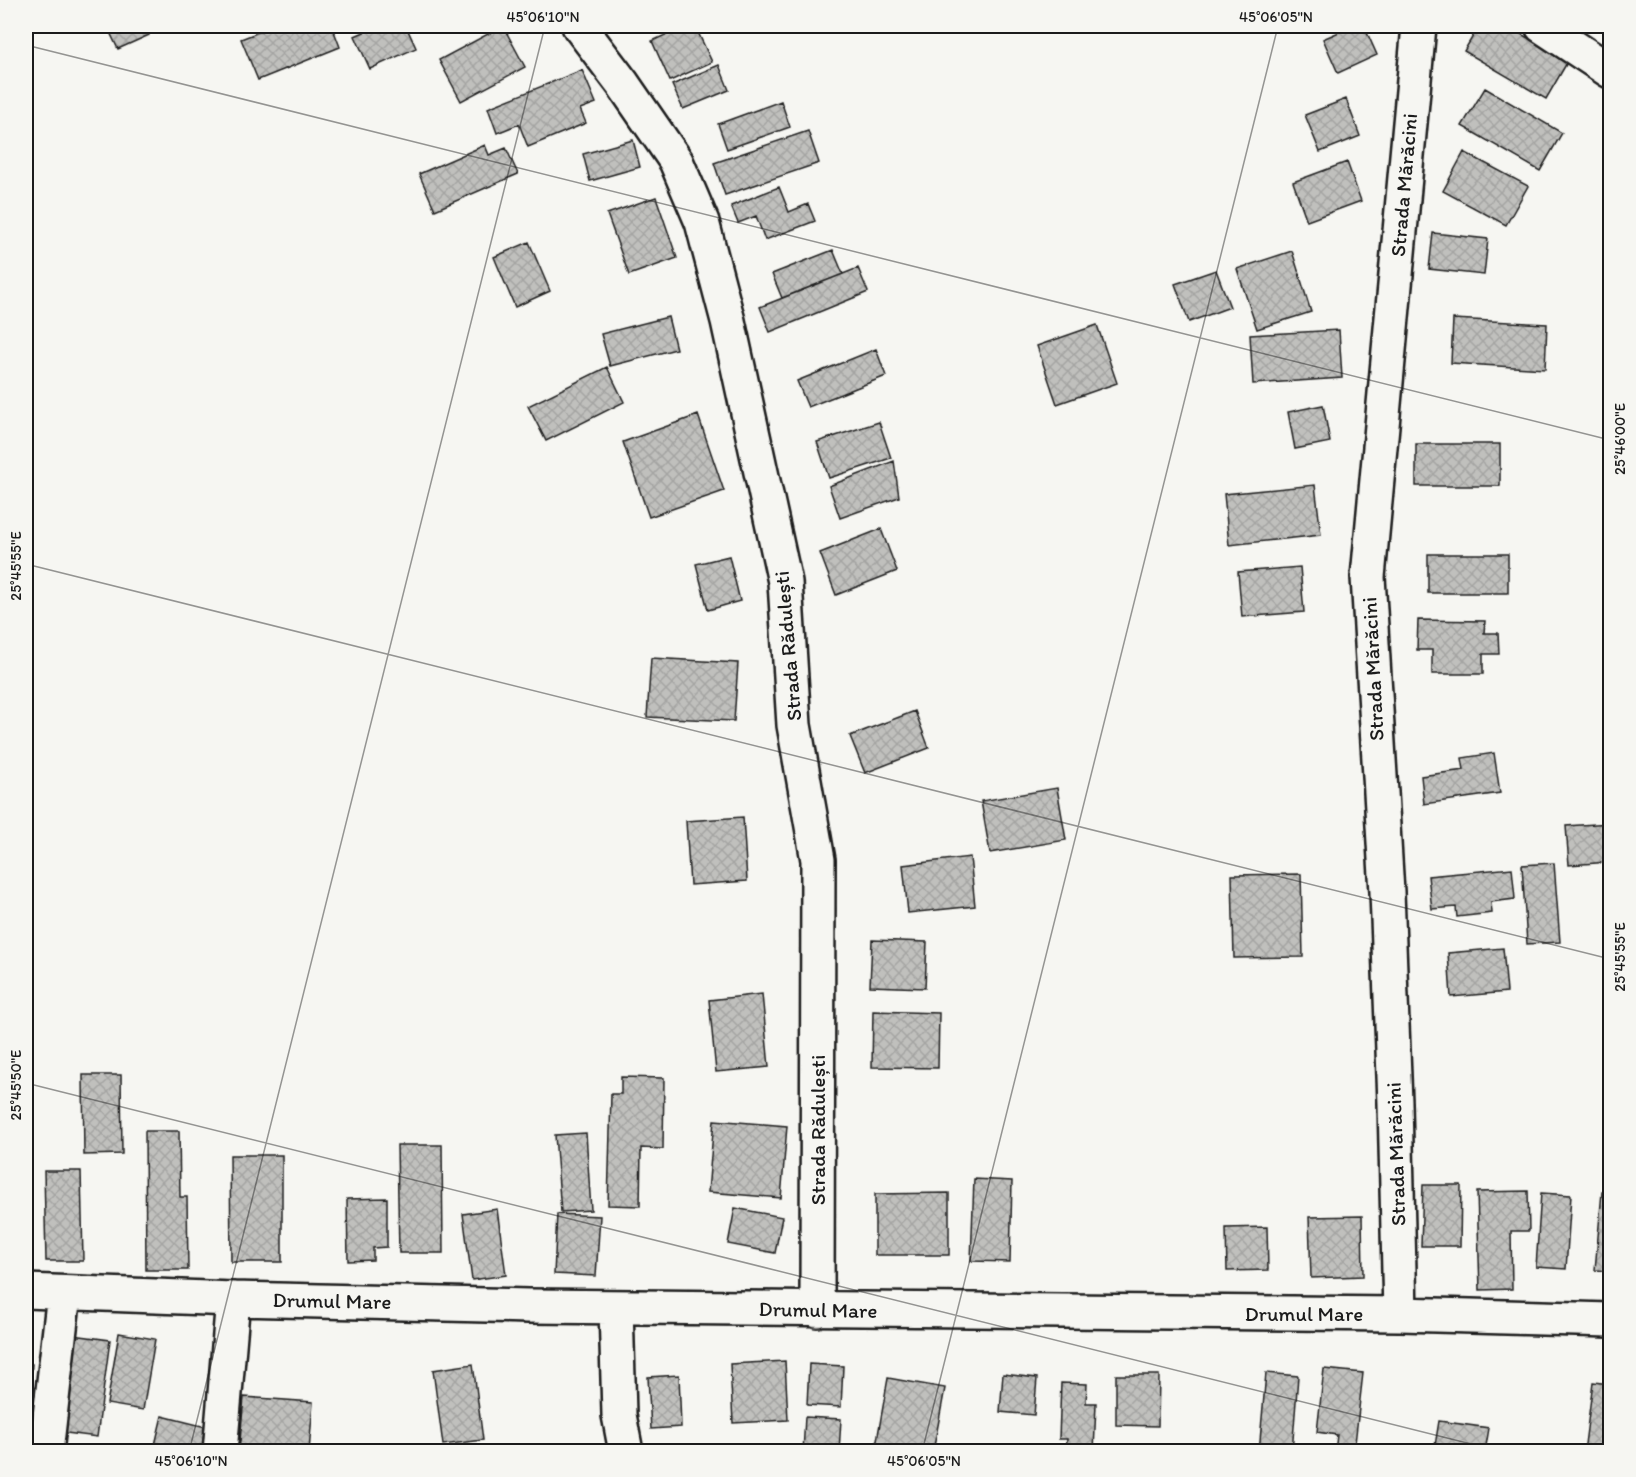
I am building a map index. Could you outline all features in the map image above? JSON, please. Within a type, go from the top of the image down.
[{"type":"street","name":"Strada Rădulești","points":[[579,26],[623,84],[676,161],[702,222],[729,321],[785,582],[794,725],[818,860],[817,1310]]},
{"type":"street","name":"Strada Mărăcini","points":[[1400,1314],[1387,892],[1368,578],[1419,26]]},
{"type":"street","points":[[1542,26],[1611,71]]},
{"type":"street","name":"Drumul Mare","points":[[26,1292],[616,1307],[1400,1314],[1611,1320]]},
{"type":"street","points":[[46,1452],[64,1293]]},
{"type":"street","points":[[220,1452],[233,1299]]},
{"type":"street","points":[[616,1307],[619,1415],[626,1452]]},
{"type":"building","points":[[107,26],[145,26],[149,35],[118,49]]},
{"type":"building","points":[[274,26],[332,26],[340,47],[258,80],[241,39]]},
{"type":"building","points":[[369,26],[406,26],[416,48],[370,69],[355,36],[371,29]]},
{"type":"building","points":[[503,26],[525,67],[461,101],[439,60]]},
{"type":"building","points":[[685,26],[695,26],[712,62],[670,81],[652,41]]},
{"type":"building","points":[[1353,26],[1364,26],[1377,55],[1338,73],[1323,39]]},
{"type":"building","points":[[1479,26],[1507,26],[1568,61],[1546,99],[1464,51]]},
{"type":"building","points":[[719,65],[729,90],[683,109],[672,85]]},
{"type":"building","points":[[582,70],[596,103],[580,109],[586,123],[528,147],[519,124],[497,133],[488,108]]},
{"type":"building","points":[[1485,88],[1562,133],[1540,171],[1462,126]]},
{"type":"building","points":[[1346,99],[1360,136],[1320,152],[1305,115]]},
{"type":"building","points":[[781,101],[790,127],[727,149],[718,124]]},
{"type":"building","points":[[808,131],[819,163],[725,195],[714,163]]},
{"type":"building","points":[[633,140],[640,167],[590,181],[583,154]]},
{"type":"building","points":[[485,145],[489,155],[506,148],[518,174],[435,210],[419,174]]},
{"type":"building","points":[[1464,152],[1528,186],[1506,225],[1443,191]]},
{"type":"building","points":[[1347,162],[1361,201],[1307,221],[1293,182]]},
{"type":"building","points":[[779,187],[789,212],[808,204],[815,221],[765,240],[756,216],[738,223],[731,206]]},
{"type":"building","points":[[656,197],[677,258],[629,275],[607,214]]},
{"type":"building","points":[[1433,233],[1488,239],[1484,275],[1429,269]]},
{"type":"building","points":[[529,242],[550,291],[515,307],[494,257]]},
{"type":"building","points":[[833,250],[843,274],[782,298],[772,274]]},
{"type":"building","points":[[1292,251],[1311,312],[1257,329],[1237,269]]},
{"type":"building","points":[[858,268],[868,292],[770,332],[760,307]]},
{"type":"building","points":[[1216,270],[1230,307],[1189,322],[1175,284]]},
{"type":"building","points":[[668,317],[676,349],[610,366],[601,334]]},
{"type":"building","points":[[1453,319],[1547,324],[1545,369],[1451,363]]},
{"type":"building","points":[[1097,325],[1117,383],[1057,404],[1037,346]]},
{"type":"building","points":[[1339,330],[1342,378],[1253,384],[1250,335]]},
{"type":"building","points":[[876,349],[886,376],[808,407],[797,381]]},
{"type":"building","points":[[607,367],[624,402],[546,441],[528,406]]},
{"type":"building","points":[[1323,405],[1330,442],[1295,449],[1288,412]]},
{"type":"building","points":[[698,415],[724,491],[649,517],[623,442]]},
{"type":"building","points":[[879,422],[891,458],[829,478],[817,442]]},
{"type":"building","points":[[1416,444],[1500,444],[1500,486],[1416,486]]},
{"type":"building","points":[[894,461],[899,497],[840,518],[829,486]]},
{"type":"building","points":[[1315,485],[1321,535],[1229,545],[1224,494]]},
{"type":"building","points":[[881,529],[897,571],[836,595],[820,553]]},
{"type":"building","points":[[1428,554],[1508,554],[1508,593],[1428,593]]},
{"type":"building","points":[[729,556],[740,601],[708,610],[696,564]]},
{"type":"building","points":[[1300,567],[1304,612],[1242,617],[1238,572]]},
{"type":"building","points":[[1418,620],[1485,621],[1484,633],[1498,633],[1499,654],[1483,654],[1483,674],[1432,674],[1432,650],[1417,650]]},
{"type":"building","points":[[651,658],[738,663],[734,721],[647,717]]},
{"type":"building","points":[[915,711],[929,748],[865,773],[850,736]]},
{"type":"building","points":[[1494,753],[1500,793],[1424,804],[1421,776],[1464,770],[1462,758]]},
{"type":"building","points":[[1057,788],[1066,840],[990,853],[981,801]]},
{"type":"building","points":[[743,817],[747,881],[690,885],[686,821]]},
{"type":"building","points":[[1610,823],[1610,862],[1569,865],[1566,826]]},
{"type":"building","points":[[970,857],[975,906],[908,913],[903,865]]},
{"type":"building","points":[[1554,863],[1560,942],[1527,944],[1522,865]]},
{"type":"building","points":[[1512,868],[1515,899],[1491,902],[1492,913],[1457,917],[1456,907],[1432,909],[1428,876]]},
{"type":"building","points":[[1301,874],[1303,957],[1234,958],[1232,875]]},
{"type":"building","points":[[872,940],[927,942],[925,988],[870,986]]},
{"type":"building","points":[[1503,948],[1507,992],[1451,997],[1448,953]]},
{"type":"building","points":[[762,994],[769,1067],[716,1072],[709,1000]]},
{"type":"building","points":[[873,1011],[939,1013],[938,1068],[872,1067]]},
{"type":"building","points":[[83,1075],[121,1075],[122,1154],[84,1155]]},
{"type":"building","points":[[621,1077],[664,1078],[663,1149],[641,1148],[640,1206],[608,1205],[611,1094],[621,1094]]},
{"type":"building","points":[[714,1120],[787,1126],[781,1198],[708,1192]]},
{"type":"building","points":[[145,1131],[179,1131],[180,1197],[187,1197],[188,1270],[146,1270]]},
{"type":"building","points":[[586,1133],[591,1210],[561,1212],[555,1135]]},
{"type":"building","points":[[397,1145],[442,1145],[443,1253],[399,1253]]},
{"type":"building","points":[[230,1155],[282,1155],[282,1262],[231,1262]]},
{"type":"building","points":[[44,1171],[81,1171],[83,1261],[46,1261]]},
{"type":"building","points":[[974,1179],[1012,1181],[1010,1262],[971,1261]]},
{"type":"building","points":[[1423,1185],[1461,1185],[1460,1246],[1421,1246]]},
{"type":"building","points":[[1528,1191],[1529,1231],[1511,1231],[1512,1289],[1480,1290],[1477,1192]]},
{"type":"building","points":[[1602,1192],[1610,1193],[1610,1271],[1595,1270]]},
{"type":"building","points":[[949,1193],[949,1255],[875,1255],[875,1194]]},
{"type":"building","points":[[1541,1193],[1571,1195],[1566,1269],[1536,1267]]},
{"type":"building","points":[[387,1198],[387,1247],[373,1248],[373,1260],[348,1261],[347,1199]]},
{"type":"building","points":[[735,1208],[782,1217],[775,1253],[728,1244]]},
{"type":"building","points":[[497,1209],[506,1275],[472,1280],[463,1214]]},
{"type":"building","points":[[557,1214],[600,1216],[596,1276],[554,1274]]},
{"type":"building","points":[[1362,1216],[1363,1276],[1311,1278],[1309,1217]]},
{"type":"building","points":[[1267,1227],[1268,1270],[1227,1271],[1226,1228]]},
{"type":"building","points":[[119,1333],[155,1339],[143,1410],[107,1404]]},
{"type":"building","points":[[73,1335],[110,1340],[97,1437],[59,1432]]},
{"type":"building","points":[[785,1361],[788,1420],[733,1423],[730,1364]]},
{"type":"building","points":[[26,1364],[32,1364],[26,1440]]},
{"type":"building","points":[[473,1364],[483,1440],[443,1445],[433,1370]]},
{"type":"building","points":[[809,1364],[843,1366],[841,1407],[807,1405]]},
{"type":"building","points":[[1324,1369],[1363,1373],[1354,1452],[1335,1452],[1337,1435],[1317,1432]]},
{"type":"building","points":[[1266,1373],[1298,1376],[1292,1452],[1259,1452]]},
{"type":"building","points":[[1003,1374],[1037,1378],[1034,1415],[1000,1412]]},
{"type":"building","points":[[679,1375],[681,1427],[651,1429],[648,1377]]},
{"type":"building","points":[[1116,1375],[1159,1375],[1158,1426],[1116,1425]]},
{"type":"building","points":[[888,1378],[945,1388],[933,1452],[875,1452]]},
{"type":"building","points":[[1593,1382],[1610,1384],[1610,1452],[1584,1452]]},
{"type":"building","points":[[1061,1383],[1087,1384],[1086,1403],[1096,1403],[1094,1452],[1066,1452],[1067,1439],[1059,1439]]},
{"type":"building","points":[[244,1397],[313,1402],[309,1452],[239,1452]]},
{"type":"building","points":[[162,1416],[210,1428],[204,1452],[180,1452],[155,1445]]},
{"type":"building","points":[[805,1417],[841,1419],[839,1452],[803,1452]]},
{"type":"building","points":[[1439,1421],[1489,1428],[1485,1452],[1434,1452]]},
{"type":"building","points":[[499,1447],[556,1452],[499,1452]]},
{"type":"building","points":[[677,1448],[750,1449],[750,1452],[677,1452]]}]
